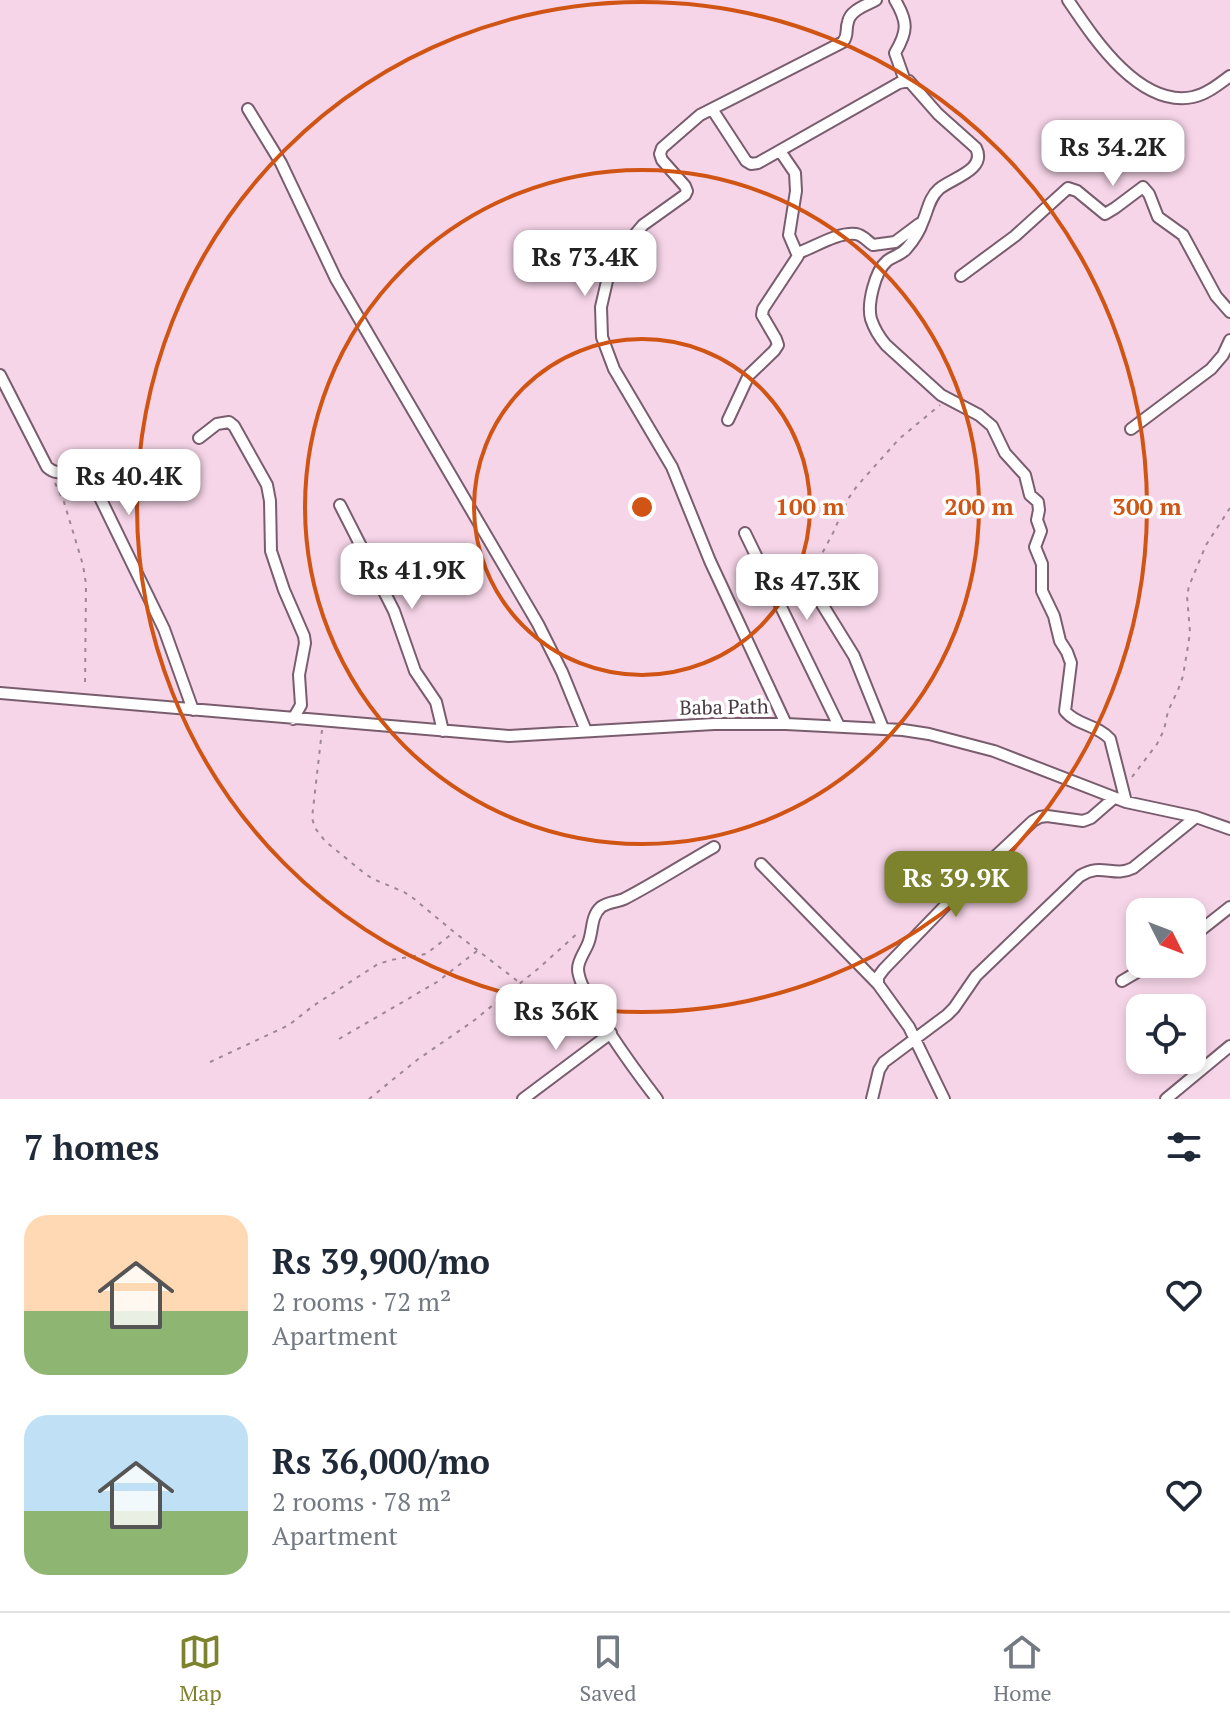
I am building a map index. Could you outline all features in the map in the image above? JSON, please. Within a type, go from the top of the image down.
[{"type":"street","points":[[786,724],[710,561],[672,467],[606,351],[600,323],[601,307],[606,280],[616,257],[643,225],[680,200],[687,191],[662,160],[662,148],[690,122],[712,109],[843,42],[847,38],[850,16],[876,0]]},
{"type":"street","points":[[895,0],[906,22],[895,53],[905,81]]},
{"type":"street","points":[[1068,0],[1112,60],[1150,89],[1180,98],[1193,97],[1230,76]]},
{"type":"street","points":[[712,109],[751,164],[909,81],[938,114],[979,152],[978,162],[973,167],[934,194],[924,220],[906,249],[883,265],[873,286],[871,316],[886,345],[947,399],[987,420],[1005,453],[1025,475],[1030,495],[1038,502],[1037,520],[1041,531],[1035,547],[1043,568],[1041,588],[1071,663],[1065,711],[1072,718],[1108,736],[1113,745],[1126,802]]},
{"type":"street","points":[[248,109],[281,163],[336,279],[538,624],[586,731]]},
{"type":"street","points":[[728,420],[749,375],[778,345],[762,315],[763,309],[796,261],[798,253],[789,235],[796,191],[795,173],[780,151]]},
{"type":"street","points":[[961,276],[1015,236],[1068,188],[1077,191],[1105,214],[1143,187],[1158,217],[1183,235],[1216,296],[1230,312]]},
{"type":"street","points":[[798,253],[852,234],[863,237],[873,245],[893,243],[924,220]]},
{"type":"street","points":[[1131,429],[1211,369],[1230,340]]},
{"type":"street","points":[[0,375],[43,462],[51,471],[62,474],[76,470],[89,475],[164,629],[198,711]]},
{"type":"street","points":[[199,438],[217,424],[229,422],[267,485],[271,551],[305,643],[299,675],[301,705],[293,719]]},
{"type":"street","points":[[340,505],[394,611],[415,671],[436,702],[443,731]]},
{"type":"street","points":[[745,533],[839,726]]},
{"type":"street","points":[[812,572],[812,588],[857,661],[883,728]]},
{"type":"street","name":"Baba Path","points":[[0,693],[509,736],[684,725],[786,724],[883,728],[929,734],[994,751],[1126,802],[1196,817],[1230,829]]},
{"type":"street","points":[[878,984],[878,977],[884,969],[1025,827],[1047,816],[1083,821],[1114,798]]},
{"type":"street","points":[[872,1099],[884,1062],[947,1015],[976,976],[1080,876],[1098,868],[1126,872],[1196,817]]},
{"type":"street","points":[[657,1099],[625,1056],[588,995],[578,972],[580,959],[590,939],[593,920],[602,906],[623,899],[714,847]]},
{"type":"street","points":[[761,864],[878,984],[909,1027],[944,1099]]},
{"type":"street","points":[[1206,926],[1230,907]]},
{"type":"street","points":[[1122,981],[1127,978]]},
{"type":"street","points":[[523,1099],[611,1033]]},
{"type":"street","points":[[1166,1099],[1230,1046]]},
{"type":"path","points":[[812,572],[857,486],[899,439],[947,399]]},
{"type":"path","points":[[51,471],[64,502],[86,584],[86,701]]},
{"type":"path","points":[[1123,789],[1164,730],[1168,711],[1183,676],[1190,632],[1189,586],[1206,545],[1230,508]]},
{"type":"path","points":[[323,721],[312,818],[315,828],[325,841],[364,873],[413,898],[520,983]]},
{"type":"path","points":[[369,1099],[417,1060],[472,1022],[593,920]]},
{"type":"path","points":[[210,1062],[289,1025],[378,964],[426,954],[454,932]]},
{"type":"path","points":[[339,1039],[437,982],[478,950]]}]
